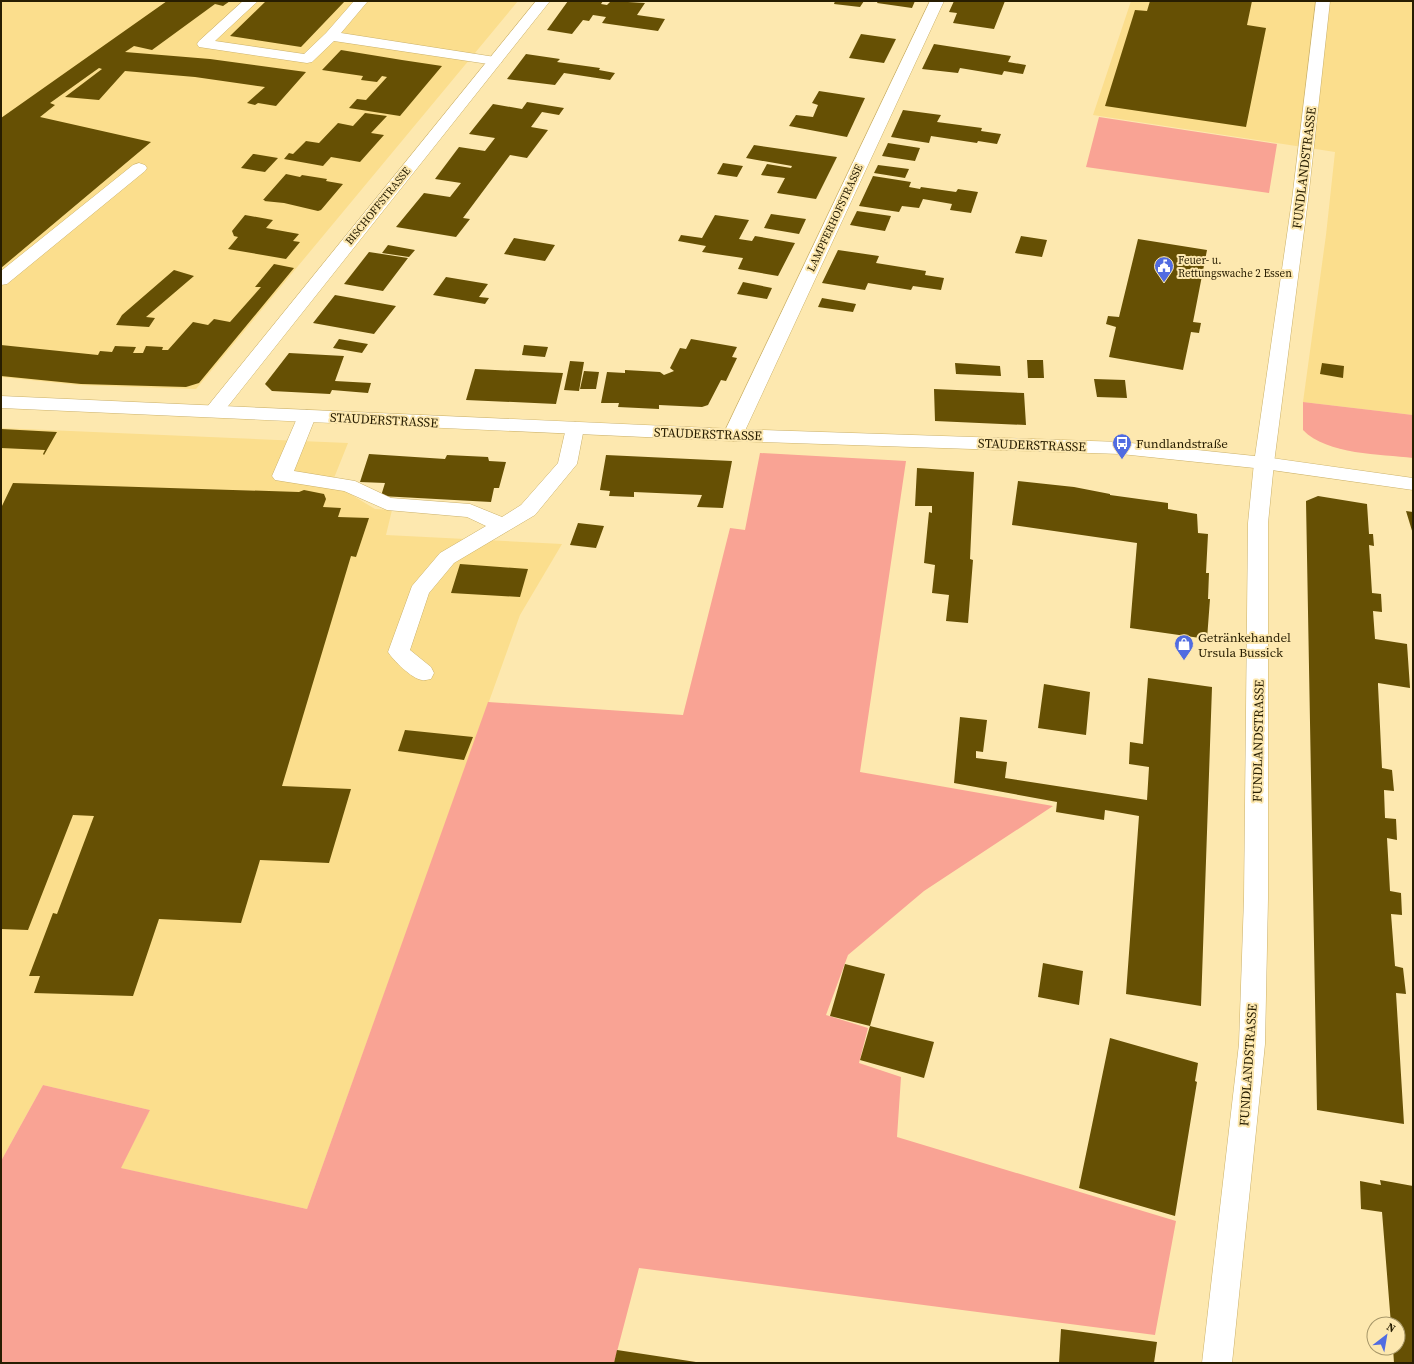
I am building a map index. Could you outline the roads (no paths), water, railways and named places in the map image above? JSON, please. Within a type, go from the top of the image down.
[{"type":"street","points":[[251,1],[204,44],[307,59],[331,36],[361,1]]},
{"type":"street","name":"BISCHOFFSTRASSE","points":[[214,411],[543,1]]},
{"type":"street","name":"LAMPFERHOFSTRASSE","points":[[733,435],[937,1]]},
{"type":"street","name":"FUNDLANDSTRASSE","points":[[1217,1363],[1252,1044],[1256,890],[1258,523],[1264,463],[1300,200],[1323,1]]},
{"type":"street","points":[[331,36],[495,61]]},
{"type":"street","points":[[1,280],[139,168]]},
{"type":"street","name":"STAUDERSTRASSE","points":[[1,402],[733,435],[1121,448],[1264,463],[1413,484]]},
{"type":"street","points":[[307,416],[282,476],[348,485],[387,504],[470,511],[503,525]]},
{"type":"street","points":[[423,673],[399,652],[419,591],[447,558],[528,510],[567,464],[575,428]]},
{"type":"place","name":"Feuer- u. Rettungswache 2 Essen","points":[[1164,283]]},
{"type":"place","name":"Fundlandstraße","points":[[1122,460]]},
{"type":"place","name":"Getränkehandel Ursula Bussick","points":[[1184,661]]}]
